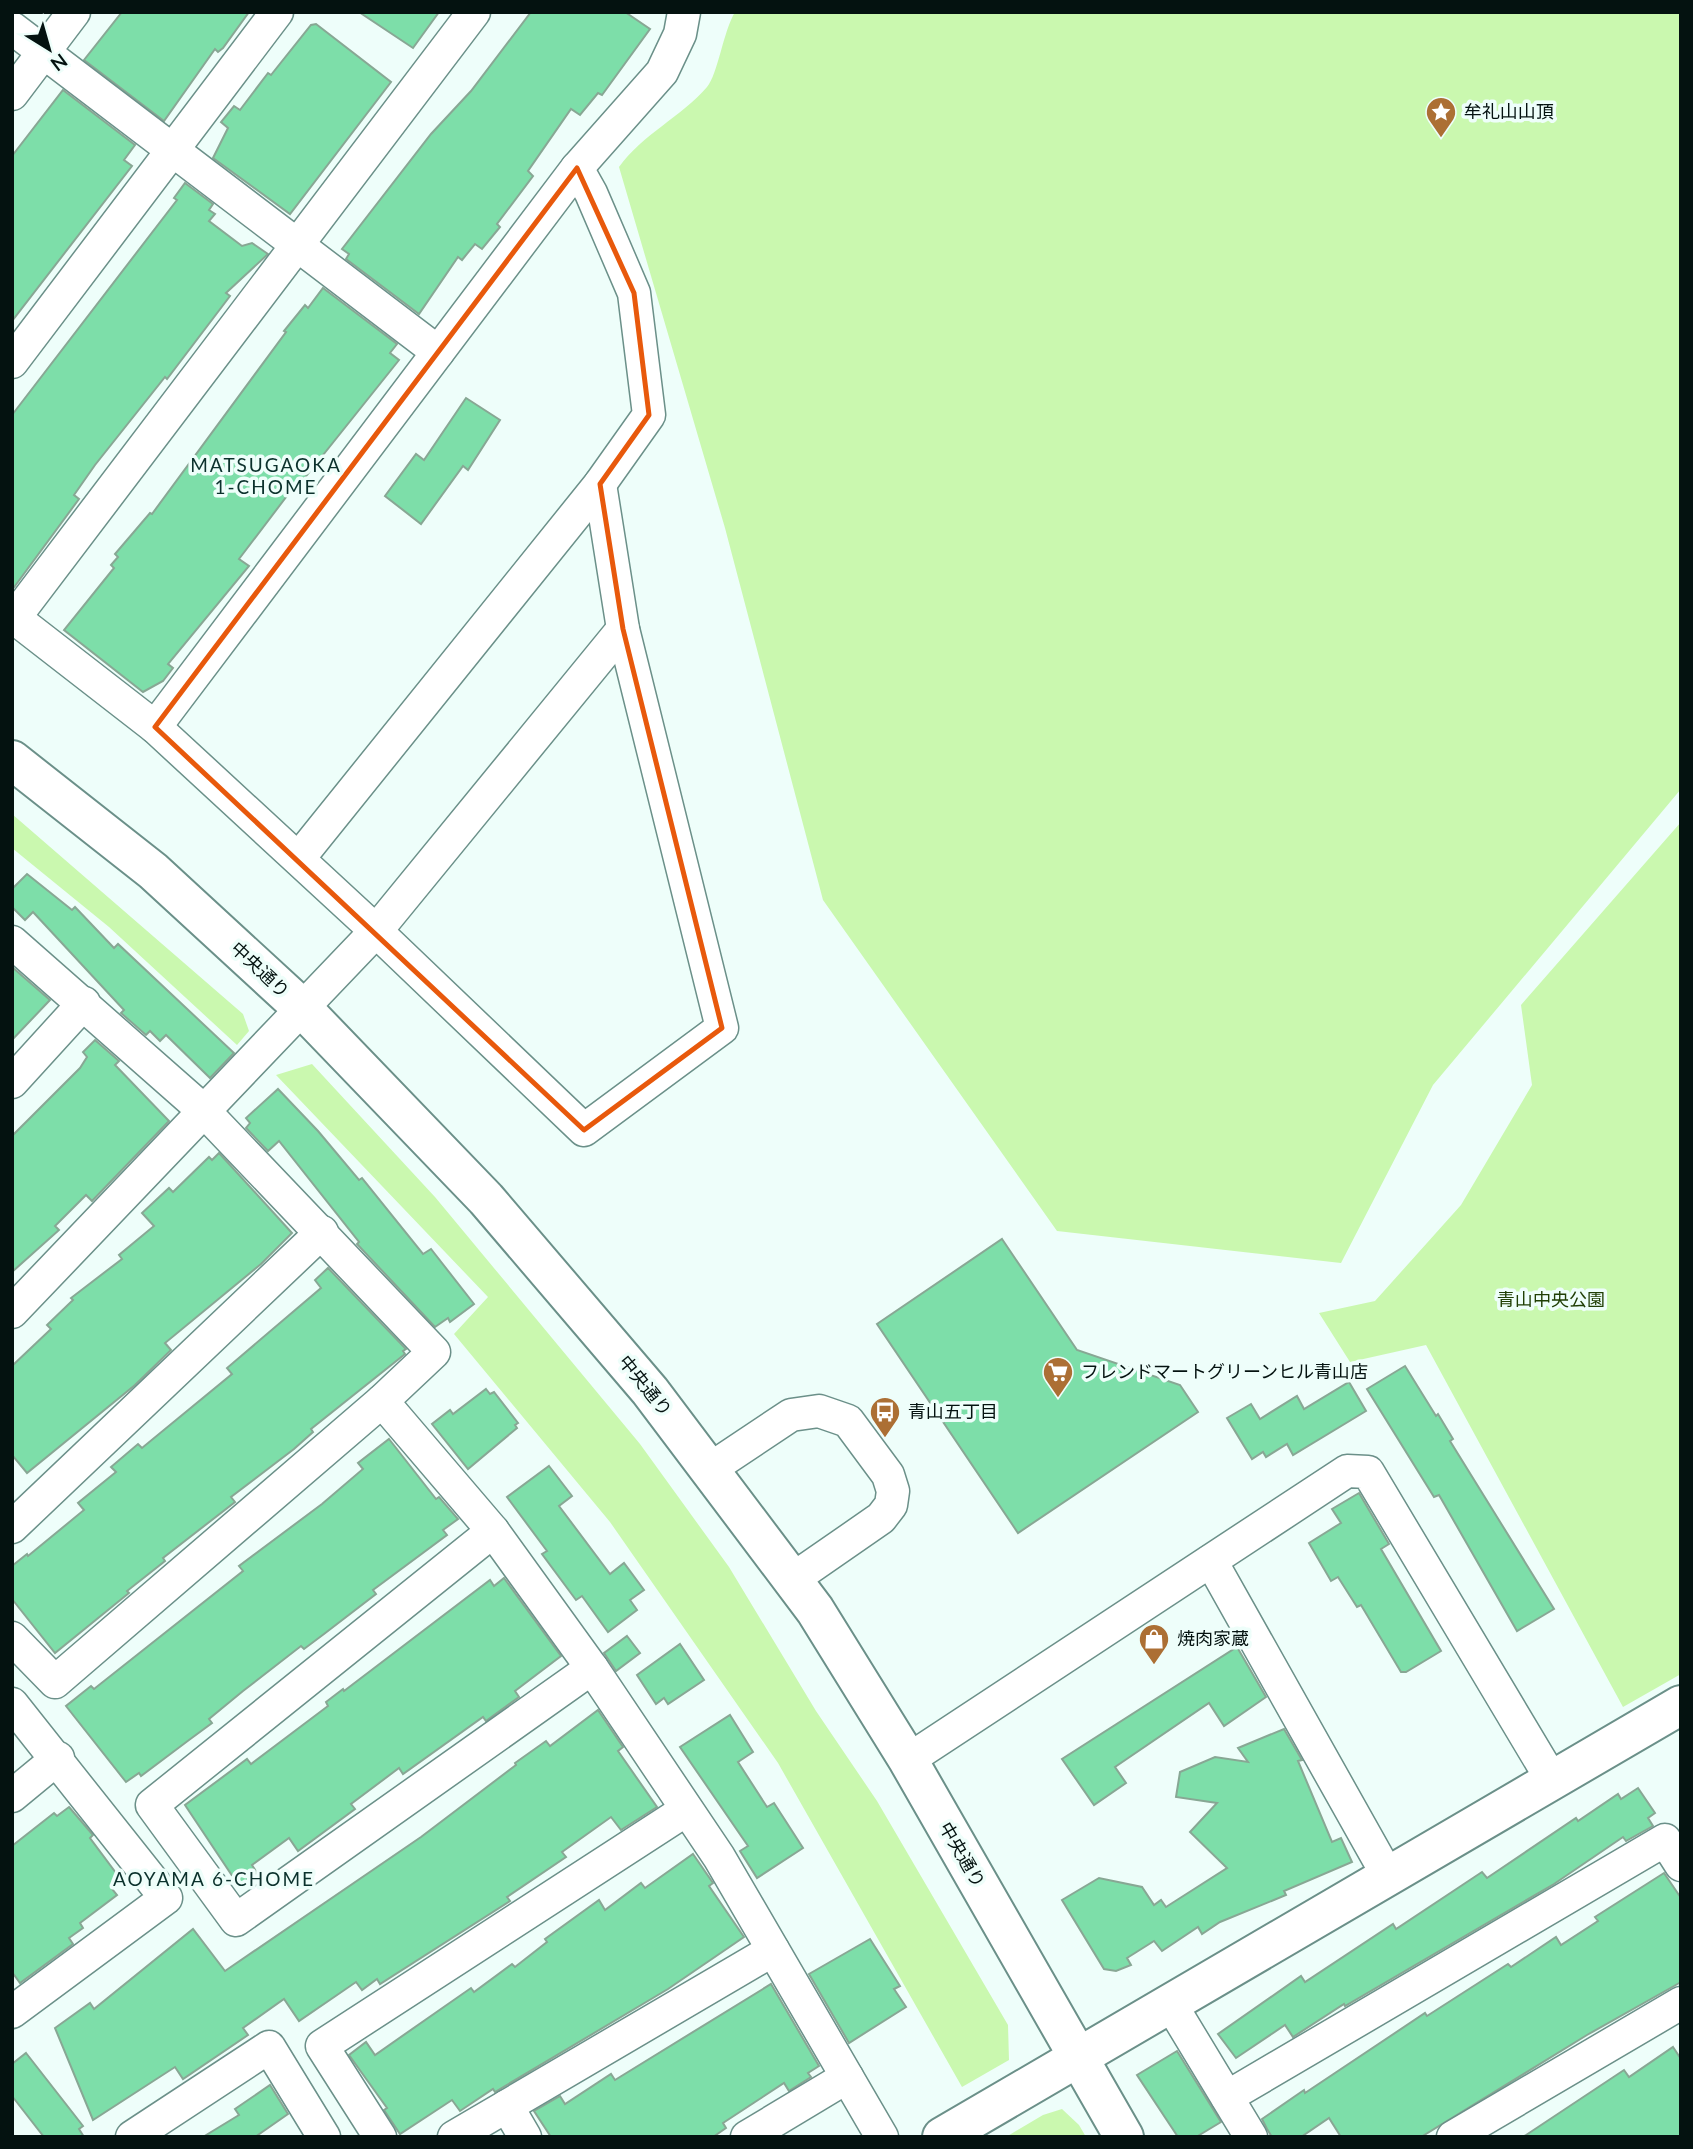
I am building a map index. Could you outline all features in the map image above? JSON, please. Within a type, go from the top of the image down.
[{"type":"street","points":[[12,94],[74,12]]},
{"type":"street","points":[[12,362],[277,12]]},
{"type":"street","points":[[474,12],[13,616],[155,727],[299,858],[584,1130],[722,1028],[623,629],[600,484]]},
{"type":"street","points":[[155,727],[577,168],[662,72],[680,34],[684,12]]},
{"type":"street","points":[[12,28],[438,352]]},
{"type":"street","points":[[299,858],[600,484],[649,415],[634,293],[591,193],[577,168]]},
{"type":"street","points":[[12,1312],[376,931],[623,629]]},
{"type":"street","name":"中央通り","points":[[12,760],[153,871],[303,1009],[486,1199],[650,1391],[793,1579],[908,1760],[1124,2137]]},
{"type":"street","points":[[12,942],[204,1111],[434,1352],[382,1401],[54,1682],[12,1638]]},
{"type":"street","points":[[12,1082],[84,1003]]},
{"type":"street","points":[[12,1527],[322,1232]]},
{"type":"street","points":[[382,1401],[493,1531],[593,1668],[719,1857],[882,2137]]},
{"type":"street","points":[[710,1469],[791,1415],[819,1411],[848,1421],[888,1475],[893,1491],[891,1505],[880,1518],[793,1579]]},
{"type":"street","points":[[908,1760],[1347,1471],[1367,1472],[1552,1780]]},
{"type":"street","points":[[493,1531],[152,1805],[222,1901],[236,1920],[593,1668]]},
{"type":"street","points":[[1211,1561],[1388,1876]]},
{"type":"street","points":[[12,1704],[58,1758],[166,1898],[12,2012]]},
{"type":"street","points":[[942,2137],[1681,1705]]},
{"type":"street","points":[[12,1796],[58,1758]]},
{"type":"street","points":[[380,2137],[322,2046],[686,1810]]},
{"type":"street","points":[[1227,2097],[1665,1840],[1681,1865]]},
{"type":"street","points":[[454,2137],[773,1950]]},
{"type":"street","points":[[1170,2003],[1251,2137]]},
{"type":"street","points":[[1452,2137],[1681,2003]]},
{"type":"street","points":[[132,2137],[269,2046],[324,2137]]},
{"type":"street","points":[[747,2137],[847,2077]]},
{"type":"street","points":[[507,2106],[525,2137]]},
{"type":"highlighted area","points":[[577,168],[634,293],[649,415],[600,484],[623,629],[722,1028],[584,1130],[155,727]]},
{"type":"green space","points":[[735,12],[1681,12],[1681,789],[1433,1085],[1341,1263],[1057,1231],[823,900],[725,528],[619,167],[639,145],[686,108],[707,87]]},
{"type":"green space","points":[[12,814],[243,1014],[249,1031],[237,1045],[109,927],[12,848]]},
{"type":"green space","name":"青山中央公園","points":[[1681,822],[1681,1674],[1623,1707],[1426,1345],[1350,1362],[1319,1313],[1375,1301],[1461,1205],[1532,1085],[1521,1005]]},
{"type":"green space","points":[[312,1064],[435,1197],[640,1444],[729,1567],[816,1711],[877,1801],[1008,2025],[1009,2060],[962,2087],[778,1763],[610,1522],[454,1334],[488,1297],[276,1075]]},
{"type":"green space","points":[[1062,2109],[1079,2125],[1086,2137],[1006,2137],[1043,2115]]},
{"type":"building","points":[[122,12],[249,12],[223,48],[218,52],[215,49],[164,121],[84,60]]},
{"type":"building","points":[[359,12],[439,12],[413,48]]},
{"type":"building","points":[[531,12],[625,12],[650,29],[602,95],[598,93],[580,115],[571,109],[528,171],[533,176],[497,224],[500,227],[482,249],[475,244],[462,260],[458,257],[419,314],[346,259],[349,254],[342,249],[431,134],[471,91]]},
{"type":"building","points":[[316,24],[391,82],[290,214],[213,158],[228,128],[221,122],[234,106],[240,110],[268,73],[271,75],[311,25]]},
{"type":"building","points":[[63,90],[135,145],[124,160],[132,166],[12,321],[12,156]]},
{"type":"building","points":[[185,183],[213,204],[209,210],[215,214],[209,221],[242,246],[252,243],[268,254],[226,293],[230,296],[167,379],[165,377],[95,465],[74,495],[79,499],[12,590],[12,415],[177,200],[174,198]]},
{"type":"building","points":[[323,288],[397,344],[390,353],[399,360],[295,490],[293,488],[239,559],[249,566],[168,664],[173,668],[163,681],[143,692],[64,630],[114,568],[111,565],[118,557],[115,554],[150,513],[152,514],[286,332],[284,331],[305,305],[308,308]]},
{"type":"building","points":[[466,398],[500,420],[468,470],[463,466],[421,524],[385,496],[416,454],[424,460]]},
{"type":"building","points":[[27,874],[72,910],[75,907],[114,948],[118,944],[234,1053],[210,1078],[166,1035],[160,1041],[150,1031],[146,1035],[121,1013],[124,1010],[33,912],[25,920],[12,907],[12,889]]},
{"type":"building","points":[[12,967],[50,1000],[12,1040]]},
{"type":"building","points":[[95,1040],[119,1061],[115,1065],[169,1121],[92,1201],[86,1195],[55,1226],[59,1230],[12,1272],[12,1136],[80,1068],[87,1057],[83,1052]]},
{"type":"building","points":[[278,1089],[359,1180],[362,1178],[423,1254],[431,1249],[474,1304],[450,1322],[448,1318],[435,1327],[357,1244],[359,1242],[279,1141],[268,1151],[246,1128],[250,1123],[246,1118]]},
{"type":"building","points":[[219,1153],[292,1233],[261,1264],[165,1343],[171,1350],[135,1385],[27,1473],[12,1455],[12,1366],[51,1329],[47,1325],[73,1300],[71,1298],[122,1259],[119,1255],[154,1226],[142,1213],[169,1188],[173,1192],[209,1157],[212,1160]]},
{"type":"building","name":"フレンドマートグリーンヒル青山店","points":[[1002,1239],[1077,1350],[1180,1385],[1198,1412],[1018,1533],[877,1324]]},
{"type":"building","points":[[328,1268],[406,1349],[403,1351],[405,1354],[311,1429],[313,1432],[294,1449],[231,1497],[235,1502],[163,1558],[165,1561],[127,1591],[129,1593],[55,1653],[12,1599],[12,1566],[84,1510],[78,1503],[116,1472],[111,1467],[138,1444],[142,1448],[232,1374],[227,1368],[321,1288],[315,1280]]},
{"type":"building","points":[[1405,1366],[1436,1416],[1438,1414],[1453,1439],[1450,1441],[1554,1609],[1517,1631],[1439,1495],[1434,1497],[1367,1389]]},
{"type":"building","points":[[1349,1382],[1366,1411],[1293,1455],[1287,1444],[1266,1457],[1263,1452],[1252,1459],[1227,1418],[1251,1404],[1260,1419],[1297,1396],[1304,1409]]},
{"type":"building","points":[[486,1389],[490,1394],[494,1392],[518,1423],[515,1425],[517,1428],[468,1469],[432,1424],[450,1410],[453,1414]]},
{"type":"building","points":[[389,1439],[436,1499],[439,1497],[458,1519],[443,1530],[447,1535],[373,1590],[376,1594],[324,1634],[304,1649],[301,1646],[243,1691],[209,1719],[212,1723],[141,1776],[139,1773],[126,1782],[66,1706],[91,1686],[94,1689],[243,1571],[239,1566],[322,1504],[363,1469],[358,1463]]},
{"type":"building","points":[[549,1466],[572,1496],[559,1506],[610,1574],[624,1563],[644,1590],[630,1600],[637,1610],[608,1632],[582,1596],[576,1600],[542,1554],[547,1551],[507,1497]]},
{"type":"building","points":[[1359,1493],[1389,1544],[1381,1549],[1441,1651],[1406,1672],[1401,1672],[1361,1605],[1357,1607],[1338,1577],[1331,1581],[1309,1543],[1341,1523],[1332,1509]]},
{"type":"building","points":[[504,1578],[561,1656],[515,1691],[519,1697],[486,1721],[483,1717],[403,1774],[399,1768],[351,1804],[355,1809],[298,1851],[289,1838],[252,1865],[257,1873],[239,1886],[185,1805],[247,1759],[251,1764],[328,1706],[326,1702],[490,1580],[494,1586]]},
{"type":"building","points":[[627,1636],[640,1653],[616,1671],[604,1653]]},
{"type":"building","points":[[680,1644],[704,1680],[668,1704],[664,1698],[656,1704],[637,1675]]},
{"type":"building","points":[[1237,1647],[1266,1697],[1224,1726],[1209,1703],[1115,1767],[1126,1783],[1094,1805],[1062,1759]]},
{"type":"building","points":[[598,1710],[623,1747],[618,1751],[657,1807],[621,1830],[611,1817],[562,1852],[566,1857],[507,1897],[510,1901],[380,1984],[377,1979],[362,1990],[356,1982],[299,2021],[284,1999],[243,2028],[248,2035],[183,2079],[175,2067],[93,2120],[55,2028],[90,2003],[94,2009],[193,1929],[225,1971],[421,1837],[546,1741],[550,1746]]},
{"type":"building","points":[[730,1715],[753,1752],[738,1762],[767,1807],[774,1803],[803,1848],[757,1878],[740,1851],[748,1846],[680,1747]]},
{"type":"building","points":[[1284,1729],[1302,1760],[1298,1761],[1332,1842],[1341,1838],[1352,1862],[1284,1891],[1286,1895],[1220,1922],[1202,1934],[1198,1927],[1162,1951],[1154,1941],[1127,1958],[1131,1965],[1116,1971],[1104,1969],[1062,1900],[1099,1878],[1142,1887],[1154,1905],[1161,1900],[1166,1907],[1227,1868],[1190,1832],[1217,1803],[1176,1797],[1180,1772],[1215,1757],[1248,1762],[1238,1748]]},
{"type":"building","points":[[1638,1788],[1655,1813],[1648,1818],[1653,1826],[1626,1841],[1623,1837],[1554,1884],[1345,2006],[1344,2004],[1293,2037],[1285,2025],[1236,2058],[1218,2034],[1301,1976],[1305,1982],[1393,1924],[1396,1929],[1482,1872],[1487,1878],[1576,1818],[1578,1821],[1618,1794],[1621,1799]]},
{"type":"building","points":[[69,1807],[93,1835],[90,1838],[122,1881],[112,1889],[117,1895],[80,1923],[83,1928],[69,1938],[73,1944],[20,1983],[12,1972],[12,1846],[54,1813],[57,1816]]},
{"type":"building","points":[[693,1854],[713,1883],[709,1886],[744,1937],[668,1989],[495,2092],[493,2089],[460,2111],[452,2100],[400,2134],[384,2110],[387,2108],[349,2055],[366,2042],[375,2055],[471,1988],[474,1992],[512,1964],[515,1967],[547,1942],[545,1939],[599,1900],[605,1910],[641,1883],[645,1888]]},
{"type":"building","points":[[1664,1873],[1681,1898],[1681,1982],[1587,2035],[1421,2137],[1341,2137],[1329,2118],[1301,2137],[1272,2137],[1262,2119],[1304,2090],[1305,2093],[1425,2013],[1427,2016],[1508,1964],[1511,1967],[1556,1937],[1561,1945],[1598,1921],[1595,1917]]},
{"type":"building","points":[[870,1939],[900,1986],[894,1989],[906,2007],[849,2043],[809,1974]]},
{"type":"building","points":[[771,1984],[819,2066],[808,2073],[811,2077],[789,2091],[784,2083],[723,2123],[726,2128],[713,2137],[551,2137],[534,2111],[560,2096],[565,2104],[611,2074],[615,2080]]},
{"type":"building","points":[[1673,2047],[1681,2059],[1681,2137],[1523,2137],[1624,2070],[1629,2077]]},
{"type":"building","points":[[1177,2051],[1221,2122],[1196,2137],[1178,2137],[1137,2075]]},
{"type":"building","points":[[26,2053],[83,2126],[79,2129],[84,2137],[44,2137],[12,2096],[12,2064]]},
{"type":"building","points":[[270,2085],[288,2114],[255,2137],[203,2137],[239,2115],[235,2109]]},
{"type":"place","name":"牟礼山山頂","points":[[1441,139]]},
{"type":"place","name":"フレンドマートグリーンヒル青山店","points":[[1058,1399]]},
{"type":"place","name":"青山五丁目","points":[[885,1439]]},
{"type":"place","name":"焼肉家蔵","points":[[1154,1666]]},
{"type":"district","name":"MATSUGAOKA 1-CHOME","points":[[266,476]]},
{"type":"district","name":"AOYAMA 6-CHOME","points":[[214,1879]]}]
